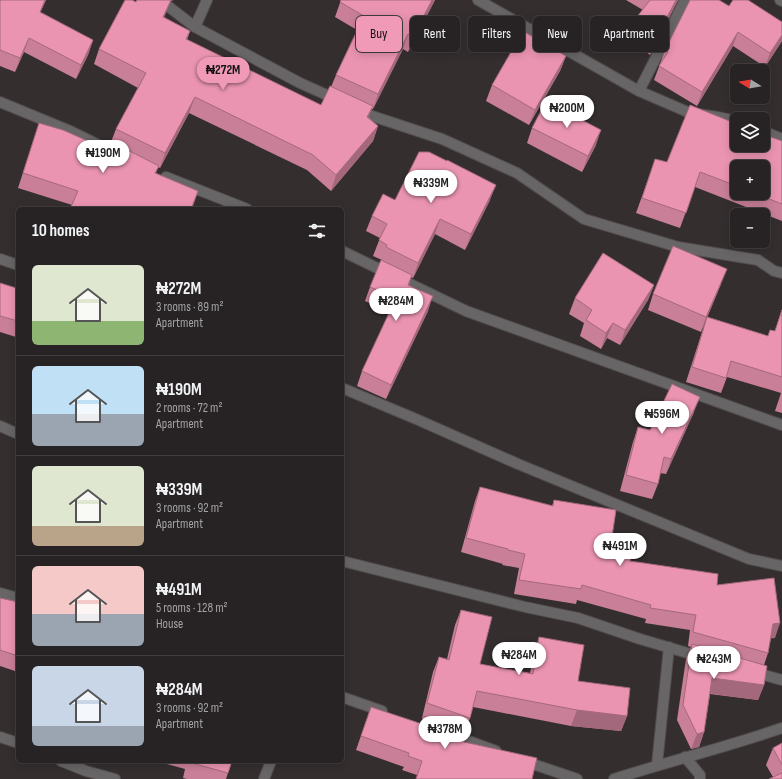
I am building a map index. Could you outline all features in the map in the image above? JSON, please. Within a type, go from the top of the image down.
[{"type":"street","points":[[160,0],[195,27],[300,83],[372,116],[442,138],[512,170],[584,219],[678,247],[758,260],[774,271],[782,273]]},
{"type":"street","points":[[195,27],[207,0]]},
{"type":"street","points":[[478,0],[639,91],[690,113],[730,120]]},
{"type":"street","points":[[639,91],[685,0]]},
{"type":"street","points":[[0,102],[68,130],[125,158]]},
{"type":"street","points":[[770,134],[782,139]]},
{"type":"street","points":[[154,173],[242,207]]},
{"type":"street","points":[[344,252],[466,311],[782,425]]},
{"type":"street","points":[[0,259],[16,265]]},
{"type":"street","points":[[344,389],[518,464],[749,559],[782,566]]},
{"type":"street","points":[[0,426],[16,433]]},
{"type":"street","points":[[344,562],[525,607],[578,618],[708,658]]},
{"type":"street","points":[[0,593],[16,597]]},
{"type":"street","points":[[657,765],[669,647]]},
{"type":"street","points":[[745,669],[782,680]]},
{"type":"street","points":[[344,698],[393,715]]},
{"type":"street","points":[[614,779],[782,728]]},
{"type":"street","points":[[445,733],[503,753]]},
{"type":"street","points":[[0,737],[16,742]]},
{"type":"street","points":[[685,757],[700,775],[700,779]]},
{"type":"street","points":[[518,758],[577,779]]},
{"type":"street","points":[[66,763],[86,772],[115,779]]},
{"type":"street","points":[[264,779],[270,763]]},
{"type":"building","points":[[0,0],[45,0],[40,12],[93,40],[81,65],[29,38],[20,58],[0,50]]},
{"type":"building","points":[[125,0],[132,0],[136,2],[137,0],[171,0],[163,17],[190,31],[186,39],[321,105],[330,86],[373,106],[367,117],[378,126],[336,175],[313,155],[195,97],[165,153],[116,129],[146,73],[99,49]]},
{"type":"building","points":[[341,0],[432,0],[424,16],[410,16],[410,35],[408,34],[402,46],[402,16],[364,16],[340,2]]},
{"type":"building","points":[[650,0],[676,0],[668,16],[638,16]]},
{"type":"building","points":[[690,0],[719,0],[729,6],[733,0],[748,0],[782,22],[782,35],[770,53],[738,32],[702,92],[659,66],[669,52],[669,42]]},
{"type":"building","points":[[525,32],[533,37],[533,52],[559,52],[566,56],[535,110],[492,85],[511,52],[525,52]]},
{"type":"building","points":[[356,33],[356,52],[399,52],[378,94],[336,75]]},
{"type":"building","points":[[546,101],[601,130],[588,156],[532,128]]},
{"type":"building","points":[[690,105],[730,121],[730,152],[770,152],[770,137],[782,141],[782,204],[770,199],[770,160],[730,160],[730,183],[700,172],[686,213],[642,198],[655,159],[667,162]]},
{"type":"building","points":[[39,123],[63,130],[106,149],[110,141],[159,166],[155,173],[198,191],[192,207],[71,207],[78,191],[23,173]]},
{"type":"building","points":[[419,152],[429,152],[496,185],[471,234],[440,219],[418,263],[386,247],[387,245],[379,240],[387,224],[372,216],[383,194],[395,200]]},
{"type":"building","points":[[673,246],[727,269],[706,317],[653,294]]},
{"type":"building","points":[[603,253],[654,285],[625,330],[613,323],[606,333],[586,320],[592,310],[575,298]]},
{"type":"building","points":[[381,260],[412,275],[408,285],[433,296],[391,385],[362,371],[396,298],[370,287]]},
{"type":"building","points":[[0,283],[16,288],[16,320],[0,316]]},
{"type":"building","points":[[782,310],[782,377],[731,361],[726,378],[692,367],[707,317],[768,336],[770,330],[775,331]]},
{"type":"building","points":[[672,384],[700,397],[671,459],[664,457],[658,484],[626,475],[638,427],[650,430]]},
{"type":"building","points":[[480,487],[553,506],[554,500],[616,510],[610,550],[631,556],[630,561],[718,574],[717,585],[774,578],[780,623],[773,624],[768,653],[693,632],[696,615],[650,608],[651,605],[582,585],[581,589],[519,580],[525,554],[466,538]]},
{"type":"building","points":[[0,598],[16,602],[16,655],[0,650]]},
{"type":"building","points":[[461,610],[492,617],[480,664],[533,674],[539,637],[584,645],[578,681],[630,688],[627,716],[577,710],[477,691],[470,718],[427,703],[439,657],[449,660]]},
{"type":"building","points":[[692,644],[767,666],[764,685],[712,678],[704,732],[697,734],[683,705]]},
{"type":"building","points":[[371,707],[422,724],[423,716],[467,731],[464,742],[537,758],[532,779],[416,779],[422,761],[408,756],[409,753],[361,736]]},
{"type":"building","points":[[782,743],[782,765],[773,748]]},
{"type":"building","points":[[192,763],[231,763],[228,773]]},
{"type":"building","points":[[782,773],[782,779],[769,779]]}]
